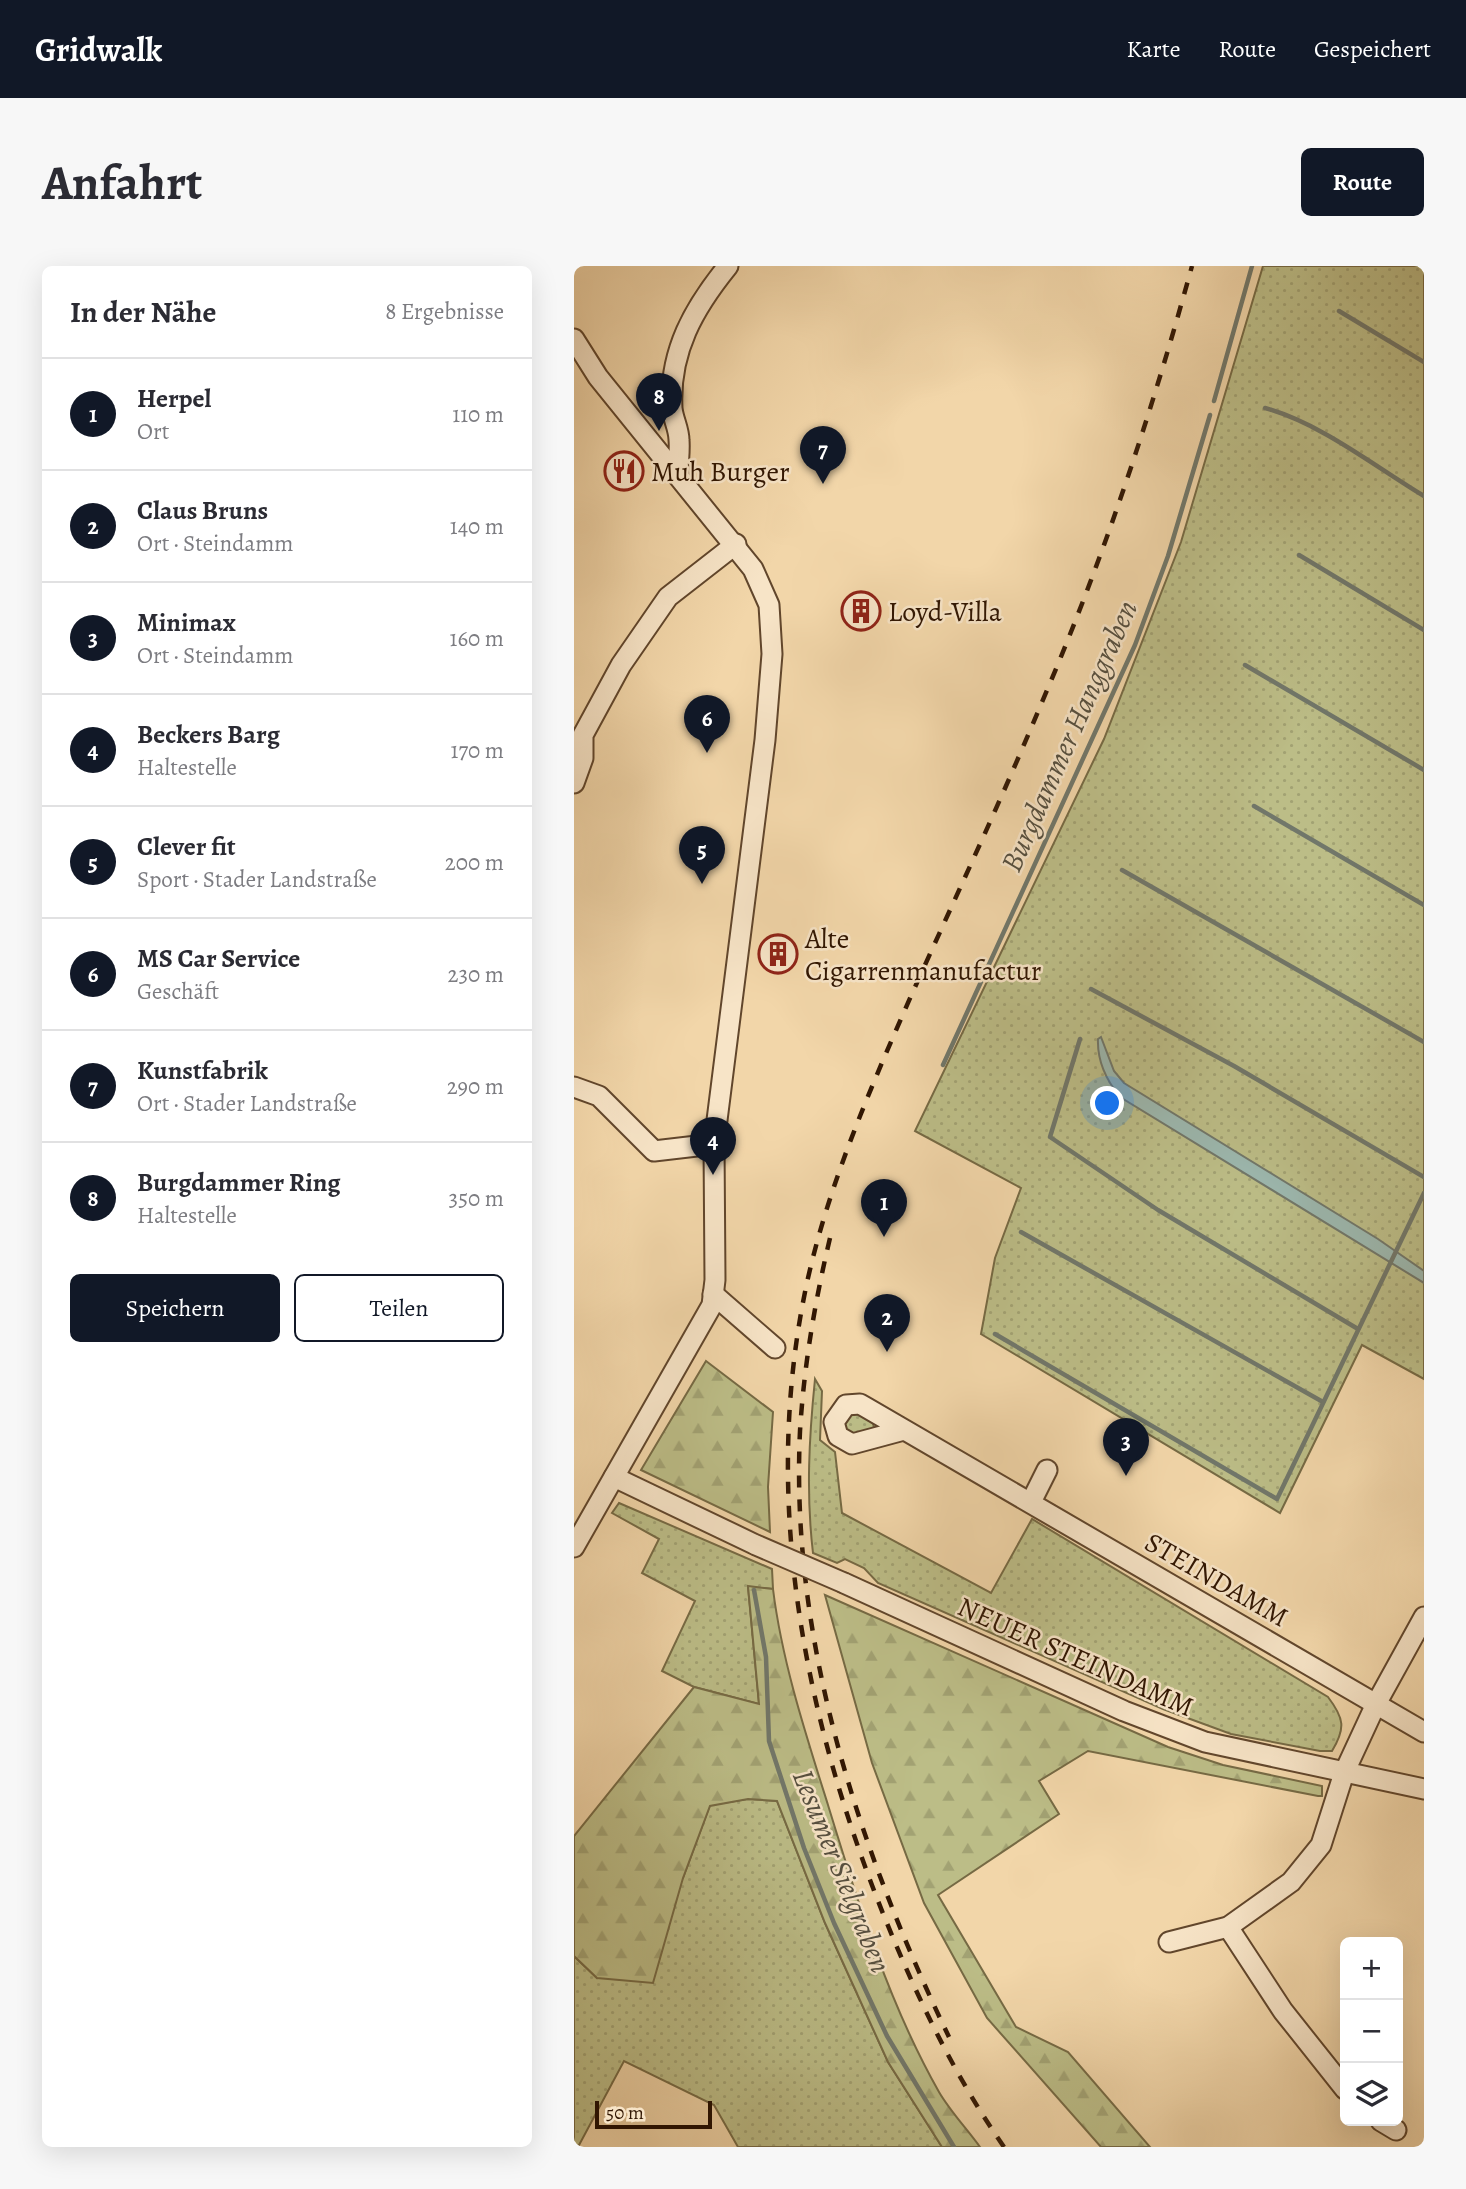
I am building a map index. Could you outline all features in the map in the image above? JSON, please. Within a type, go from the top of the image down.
[{"type":"street","points":[[678,473],[679,439],[672,410],[674,370],[683,332],[701,300],[729,266]]},
{"type":"street","points":[[574,1547],[707,1316],[713,1294],[714,1144],[765,740],[772,654],[769,606],[753,569],[736,544],[576,347]]},
{"type":"street","points":[[574,783],[583,758],[579,736],[621,665],[668,597],[736,544]]},
{"type":"street","points":[[574,1087],[599,1096],[654,1151],[714,1144]]},
{"type":"street","points":[[713,1294],[775,1348]]},
{"type":"street","name":"STEINDAMM","points":[[904,1430],[1424,1732]]},
{"type":"street","points":[[1031,1502],[1047,1470]]},
{"type":"street","name":"NEUER STEINDAMM","points":[[614,1476],[756,1545],[1158,1724],[1205,1742],[1343,1773]]},
{"type":"street","points":[[1169,1942],[1228,1927],[1291,1882],[1321,1845],[1343,1773],[1376,1704],[1424,1617]]},
{"type":"street","points":[[1343,1773],[1424,1789]]},
{"type":"street","points":[[1228,1927],[1283,2011],[1340,2083]]},
{"type":"green space","points":[[1263,266],[1424,266],[1424,1379],[1362,1345],[1280,1513],[981,1334],[995,1258],[1021,1188],[915,1131],[1104,739],[1181,542]]},
{"type":"green space","points":[[706,1361],[773,1412],[768,1487],[770,1532],[641,1470]]},
{"type":"green space","points":[[815,1379],[822,1391],[820,1440],[835,1452],[842,1513],[991,1593],[1032,1519],[1328,1697],[1341,1723],[1340,1736],[1332,1751],[1231,1734],[1163,1709],[878,1583],[864,1568],[845,1559],[837,1563],[813,1553],[809,1466]]},
{"type":"green space","points":[[857,1412],[873,1422],[874,1429],[868,1433],[847,1434],[842,1421],[847,1414]]},
{"type":"green space","points":[[619,1503],[772,1569],[773,1589],[748,1587],[759,1704],[694,1687],[662,1671],[695,1601],[642,1573],[659,1539],[612,1513]]},
{"type":"green space","points":[[748,1586],[773,1589],[782,1644],[803,1725],[851,1879],[889,1987],[939,2092],[980,2147],[942,2147],[888,2062],[825,1923],[777,1801],[748,1799],[710,1806],[683,1878],[653,1983],[597,1978],[574,1956],[574,1836],[694,1687],[759,1704]]},
{"type":"green space","points":[[825,1595],[1168,1747],[1223,1765],[1322,1786],[1322,1796],[1318,1796],[1088,1751],[1039,1781],[1059,1814],[938,1895],[1016,2027],[1068,2052],[1150,2147],[1101,2147],[987,2018],[924,1903],[872,1763]]},
{"type":"green space","points":[[748,1799],[777,1801],[825,1923],[888,2062],[942,2147],[738,2147],[714,2105],[624,2061],[578,2147],[574,2147],[574,1956],[597,1978],[683,1878],[710,1805]]},
{"type":"water","points":[[1101,1037],[1114,1071],[1124,1083],[1378,1239],[1424,1271],[1424,1283],[1120,1097],[1101,1063],[1098,1039]]},
{"type":"waterway","name":"Burgdammer Hanggraben","points":[[1214,401],[1252,266]]},
{"type":"waterway","points":[[1339,311],[1424,362]]},
{"type":"waterway","points":[[1265,408],[1327,435],[1424,496]]},
{"type":"waterway","name":"Burgdammer Hanggraben","points":[[943,1065],[1135,645],[1168,556],[1210,415]]},
{"type":"waterway","points":[[1299,555],[1424,630]]},
{"type":"waterway","points":[[1245,665],[1424,770]]},
{"type":"waterway","points":[[1254,806],[1424,905]]},
{"type":"waterway","points":[[1122,870],[1424,1042]]},
{"type":"waterway","points":[[1091,989],[1234,1066],[1424,1177]]},
{"type":"waterway","points":[[1080,1039],[1050,1137],[1158,1210],[1358,1329]]},
{"type":"waterway","points":[[995,1334],[1277,1499],[1424,1193]]},
{"type":"waterway","points":[[1021,1232],[1323,1402]]},
{"type":"waterway","name":"Lesumer Sielgraben","points":[[754,1590],[766,1657],[769,1741],[804,1848],[834,1923],[887,2036],[954,2147]]},
{"type":"railway","points":[[1004,2147],[953,2064],[910,1976],[884,1916],[831,1761],[812,1682],[798,1602],[790,1522],[788,1440],[794,1359],[808,1278],[840,1170],[881,1065],[1064,649],[1143,432],[1192,266]]},
{"type":"railway","points":[[830,1238],[811,1333],[800,1431],[800,1510],[806,1588],[819,1666],[837,1743],[860,1818],[886,1893],[949,2037]]},
{"type":"place","name":"Burgdammer Ring","points":[[659,431]]},
{"type":"place","name":"Muh Burger","points":[[624,471]]},
{"type":"place","name":"Kunstfabrik","points":[[823,484]]},
{"type":"place","name":"Loyd-Villa","points":[[861,611]]},
{"type":"place","name":"MS Car Service","points":[[707,753]]},
{"type":"place","name":"Clever fit","points":[[702,884]]},
{"type":"place","name":"Alte Cigarrenmanufactur","points":[[778,954]]},
{"type":"place","name":"Beckers Barg","points":[[713,1175]]},
{"type":"place","name":"Herpel","points":[[884,1237]]},
{"type":"place","name":"Claus Bruns","points":[[887,1352]]},
{"type":"place","name":"Minimax","points":[[1126,1476]]}]
